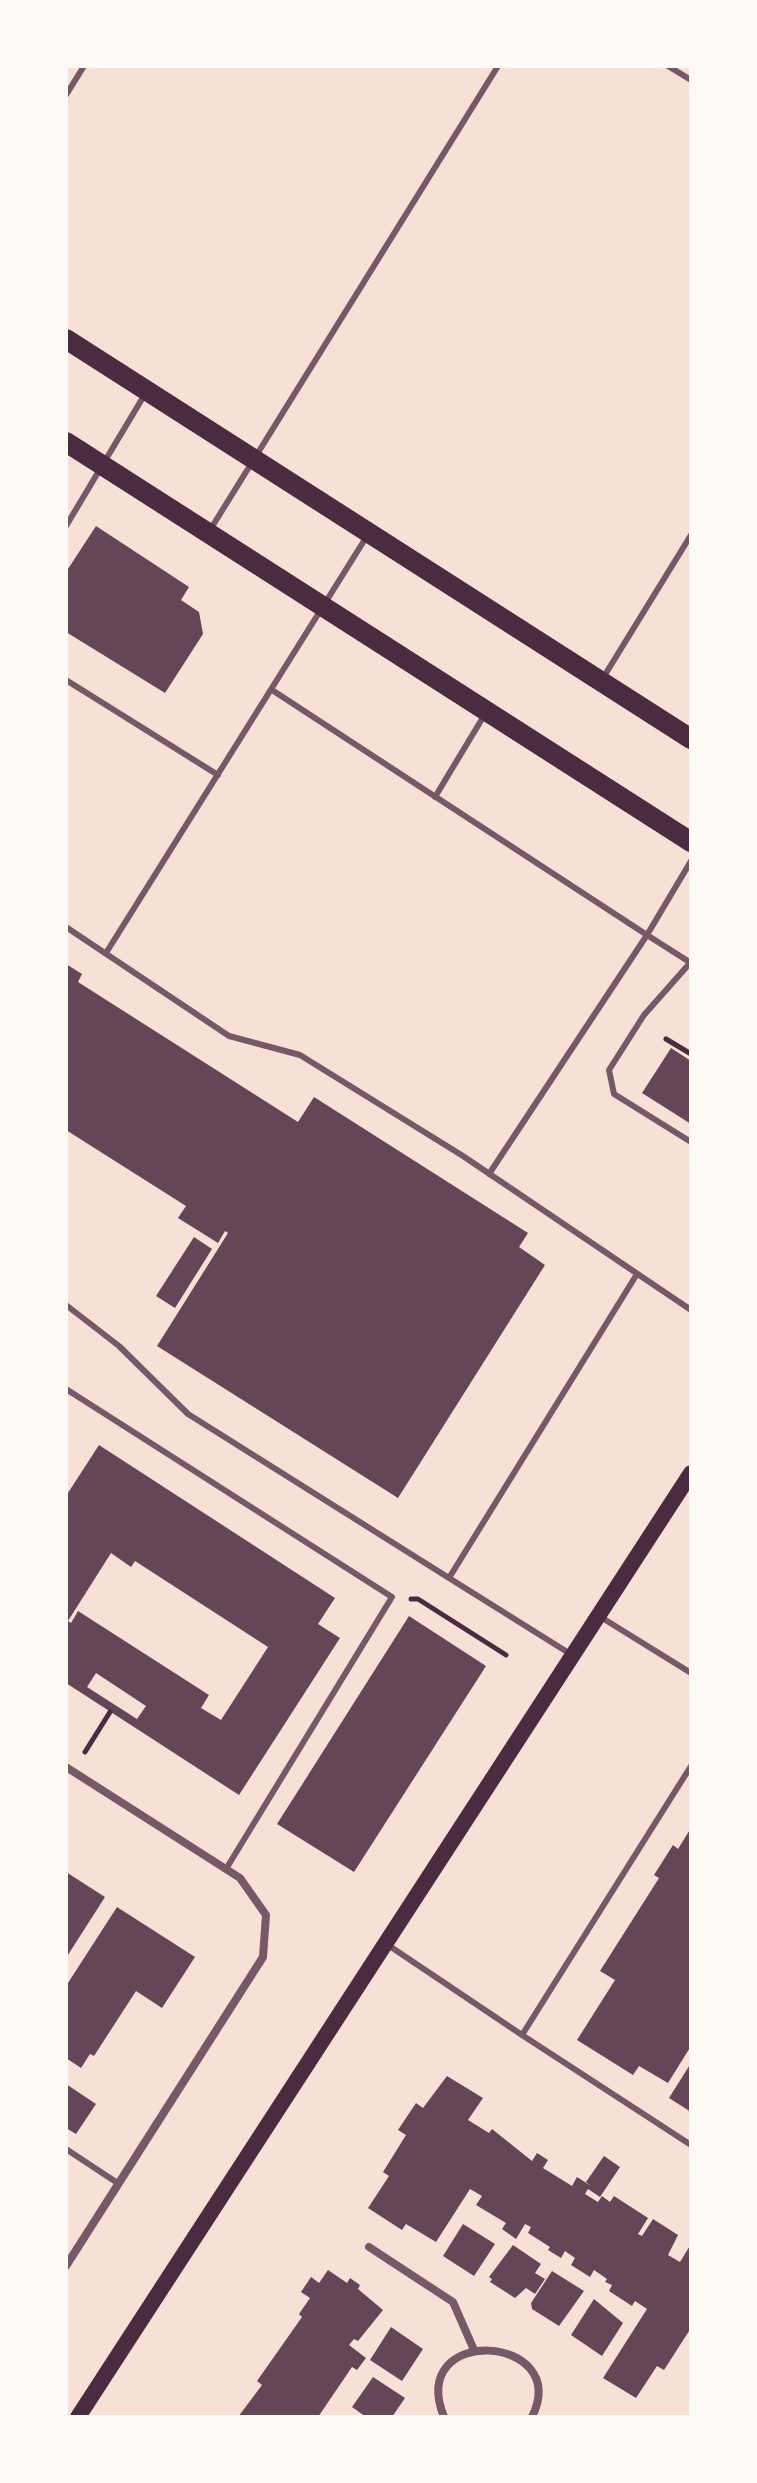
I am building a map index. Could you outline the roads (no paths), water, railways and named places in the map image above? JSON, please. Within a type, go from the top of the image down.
[{"type":"main road","points":[[66,339],[691,739]]},
{"type":"main road","points":[[66,442],[691,842]]},
{"type":"main road","points":[[78,2417],[691,1473]]},
{"type":"street","points":[[66,2266],[263,1957],[266,1915],[240,1878],[69,1769]]},
{"type":"street","points":[[369,2247],[453,2302],[474,2350]]},
{"type":"street","points":[[444,2417],[439,2393],[442,2379],[460,2356],[474,2350],[504,2350],[528,2368],[535,2381],[533,2414],[545,2417]]},
{"type":"lane","points":[[66,95],[82,69],[73,66]]},
{"type":"lane","points":[[208,533],[498,66]]},
{"type":"lane","points":[[668,66],[691,80]]},
{"type":"lane","points":[[66,526],[147,391]]},
{"type":"lane","points":[[106,953],[369,533]]},
{"type":"lane","points":[[601,681],[691,535]]},
{"type":"lane","points":[[66,680],[218,775]]},
{"type":"lane","points":[[272,690],[691,963],[644,1015],[609,1070],[614,1094],[691,1142]]},
{"type":"lane","points":[[435,797],[487,711]]},
{"type":"lane","points":[[489,1174],[647,935],[691,861]]},
{"type":"lane","points":[[66,927],[229,1036],[300,1055],[489,1174],[691,1310]]},
{"type":"lane","points":[[449,1578],[637,1274]]},
{"type":"lane","points":[[66,1305],[119,1346],[188,1414],[572,1655]]},
{"type":"lane","points":[[66,1389],[392,1597],[226,1869]]},
{"type":"lane","points":[[598,1615],[691,1673]]},
{"type":"lane","points":[[522,2035],[691,1766]]},
{"type":"lane","points":[[385,1943],[691,2145]]},
{"type":"lane","points":[[66,2149],[119,2184]]}]
